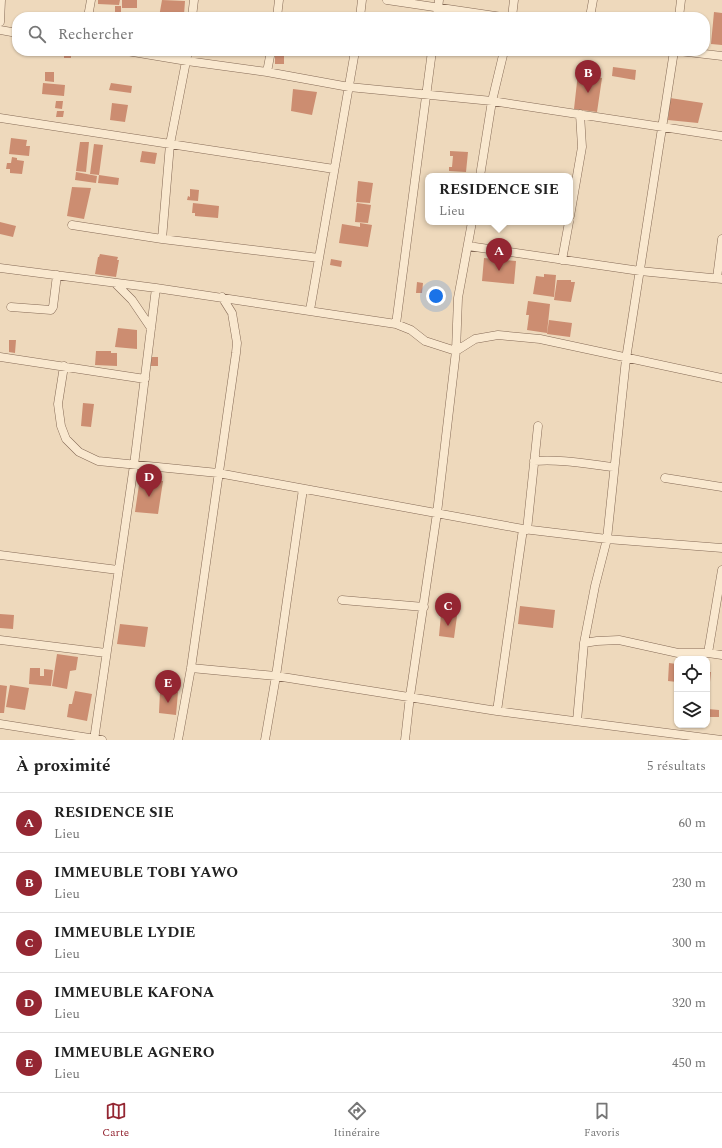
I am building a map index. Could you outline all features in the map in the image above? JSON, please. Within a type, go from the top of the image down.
[{"type":"street","points":[[0,22],[1,0]]},
{"type":"street","points":[[89,12],[91,0]]},
{"type":"street","points":[[193,12],[194,0]]},
{"type":"street","points":[[277,12],[279,0]]},
{"type":"street","points":[[361,12],[362,0]]},
{"type":"street","points":[[387,0],[439,4],[478,12]]},
{"type":"street","points":[[513,12],[514,0]]},
{"type":"street","points":[[591,12],[593,0]]},
{"type":"street","points":[[680,12],[681,0]]},
{"type":"street","points":[[0,30],[12,32]]},
{"type":"street","points":[[710,55],[722,56]]},
{"type":"street","points":[[157,56],[267,72],[349,87],[492,101],[722,136]]},
{"type":"street","points":[[162,238],[170,144],[188,56]]},
{"type":"street","points":[[267,72],[270,56]]},
{"type":"street","points":[[310,310],[354,56]]},
{"type":"street","points":[[396,324],[431,56]]},
{"type":"street","points":[[480,173],[492,101],[503,56]]},
{"type":"street","points":[[577,721],[584,643],[606,539],[626,359],[673,56]]},
{"type":"street","points":[[573,199],[582,147],[580,114]]},
{"type":"street","points":[[0,118],[334,169]]},
{"type":"street","points":[[72,225],[319,258]]},
{"type":"street","points":[[405,740],[410,696],[438,513],[456,351],[458,298],[472,225]]},
{"type":"street","points":[[562,260],[568,225]]},
{"type":"street","points":[[468,246],[640,271],[719,278],[722,239]]},
{"type":"street","points":[[0,268],[156,288],[396,324],[411,330],[425,341],[456,351]]},
{"type":"street","points":[[11,307],[52,310],[56,275]]},
{"type":"street","points":[[116,283],[132,300],[151,328]]},
{"type":"street","points":[[0,724],[97,740],[106,653],[134,465],[156,288]]},
{"type":"street","points":[[178,740],[191,668],[236,353],[232,313],[222,298]]},
{"type":"street","points":[[456,351],[475,339],[498,335],[540,339],[626,359],[722,378]]},
{"type":"street","points":[[0,357],[145,379]]},
{"type":"street","points":[[64,366],[58,404],[61,426],[66,439],[79,452],[98,461],[218,474],[525,529],[606,539],[722,548]]},
{"type":"street","points":[[497,711],[525,529],[538,426]]},
{"type":"street","points":[[534,461],[568,461],[614,467]]},
{"type":"street","points":[[665,478],[722,487]]},
{"type":"street","points":[[265,740],[276,676],[303,489]]},
{"type":"street","points":[[0,556],[118,570]]},
{"type":"street","points":[[708,653],[722,570]]},
{"type":"street","points":[[342,600],[424,607]]},
{"type":"street","points":[[0,640],[106,653]]},
{"type":"street","points":[[584,643],[598,640],[619,640],[678,653],[708,653],[722,655]]},
{"type":"street","points":[[191,668],[276,676],[410,696],[497,711],[722,740]]},
{"type":"building","points":[[98,0],[120,0],[119,5],[98,4]]},
{"type":"building","points":[[122,0],[137,0],[137,8],[122,8]]},
{"type":"building","points":[[162,0],[185,1],[184,12],[160,12]]},
{"type":"building","points":[[115,6],[121,6],[121,12],[115,12]]},
{"type":"building","points":[[714,12],[722,13],[722,45],[711,44]]},
{"type":"building","points":[[64,56],[71,56],[71,58],[64,58]]},
{"type":"building","points":[[275,56],[284,56],[284,64],[275,64]]},
{"type":"building","points":[[613,67],[636,70],[635,80],[612,76]]},
{"type":"building","points":[[45,72],[54,72],[54,82],[45,81]]},
{"type":"building","points":[[578,73],[602,78],[597,112],[574,109]]},
{"type":"building","points":[[43,83],[65,85],[64,96],[42,94]]},
{"type":"building","points":[[111,83],[132,86],[131,93],[109,90]]},
{"type":"building","points":[[293,89],[317,92],[312,115],[291,111]]},
{"type":"building","points":[[670,98],[703,103],[698,123],[668,120]]},
{"type":"building","points":[[56,101],[63,101],[62,109],[55,108]]},
{"type":"building","points":[[112,103],[128,105],[125,122],[110,120]]},
{"type":"building","points":[[57,111],[64,111],[63,117],[56,117]]},
{"type":"building","points":[[11,138],[27,140],[26,146],[30,146],[29,156],[9,154]]},
{"type":"building","points":[[80,142],[89,142],[86,172],[76,171]]},
{"type":"building","points":[[94,144],[103,145],[99,175],[90,174]]},
{"type":"building","points":[[142,151],[157,153],[155,164],[140,162]]},
{"type":"building","points":[[450,151],[468,152],[466,172],[449,171],[449,167],[452,167],[453,156],[450,156]]},
{"type":"building","points":[[12,157],[17,158],[17,160],[24,161],[22,174],[10,173],[10,169],[6,169],[7,163],[11,163]]},
{"type":"building","points":[[76,172],[97,176],[96,183],[75,180]]},
{"type":"building","points":[[99,175],[119,178],[118,185],[98,183]]},
{"type":"building","points":[[358,181],[373,183],[370,203],[356,202]]},
{"type":"building","points":[[72,187],[91,188],[84,219],[67,216]]},
{"type":"building","points":[[190,189],[199,190],[198,201],[187,200],[188,196],[190,197]]},
{"type":"building","points":[[193,203],[219,206],[218,218],[195,216],[195,213],[192,213]]},
{"type":"building","points":[[357,203],[371,205],[368,223],[355,222]]},
{"type":"building","points":[[0,222],[16,226],[13,237],[0,234]]},
{"type":"building","points":[[360,223],[372,225],[368,247],[339,243],[342,224],[360,227]]},
{"type":"building","points":[[100,254],[118,257],[117,260],[119,260],[116,277],[95,274],[98,257]]},
{"type":"building","points":[[484,258],[516,261],[514,284],[482,281]]},
{"type":"building","points":[[331,259],[342,261],[341,267],[330,265]]},
{"type":"building","points":[[544,274],[556,275],[554,297],[533,294],[536,276],[544,277]]},
{"type":"building","points":[[557,280],[571,280],[571,282],[575,282],[571,302],[554,300]]},
{"type":"building","points":[[417,282],[423,283],[422,293],[416,293]]},
{"type":"building","points":[[528,301],[550,304],[547,333],[527,330],[529,315],[526,315]]},
{"type":"building","points":[[549,320],[572,323],[570,337],[547,334]]},
{"type":"building","points":[[118,328],[137,330],[137,349],[115,347]]},
{"type":"building","points":[[9,340],[16,340],[15,353],[9,352]]},
{"type":"building","points":[[96,351],[111,351],[111,353],[117,353],[117,366],[95,365]]},
{"type":"building","points":[[150,357],[158,357],[158,366],[150,366]]},
{"type":"building","points":[[83,403],[94,404],[91,427],[81,426]]},
{"type":"building","points":[[140,478],[163,481],[158,514],[135,512]]},
{"type":"building","points":[[520,606],[555,610],[553,628],[518,624]]},
{"type":"building","points":[[0,614],[14,615],[13,629],[0,628]]},
{"type":"building","points":[[441,614],[457,616],[454,638],[439,636]]},
{"type":"building","points":[[120,624],[148,627],[145,647],[117,644]]},
{"type":"building","points":[[57,654],[78,657],[76,670],[70,671],[67,689],[52,686]]},
{"type":"building","points":[[669,663],[674,664],[674,682],[668,681]]},
{"type":"building","points":[[30,668],[40,668],[40,676],[44,676],[44,669],[53,670],[51,686],[29,684]]},
{"type":"building","points":[[0,685],[7,686],[4,713],[0,713]]},
{"type":"building","points":[[10,685],[29,688],[25,710],[6,707]]},
{"type":"building","points":[[75,691],[92,694],[87,721],[67,717],[69,704],[72,704]]},
{"type":"building","points":[[160,691],[178,692],[176,715],[159,713]]},
{"type":"building","points":[[710,709],[719,710],[719,717],[710,717]]},
{"type":"place","name":"IMMEUBLE TOBI YAWO","points":[[588,93]]},
{"type":"place","name":"RESIDENCE SIE","points":[[499,271]]},
{"type":"place","name":"IMMEUBLE KAFONA","points":[[149,497]]},
{"type":"place","name":"IMMEUBLE LYDIE","points":[[448,626]]},
{"type":"place","name":"IMMEUBLE AGNERO","points":[[168,703]]}]
